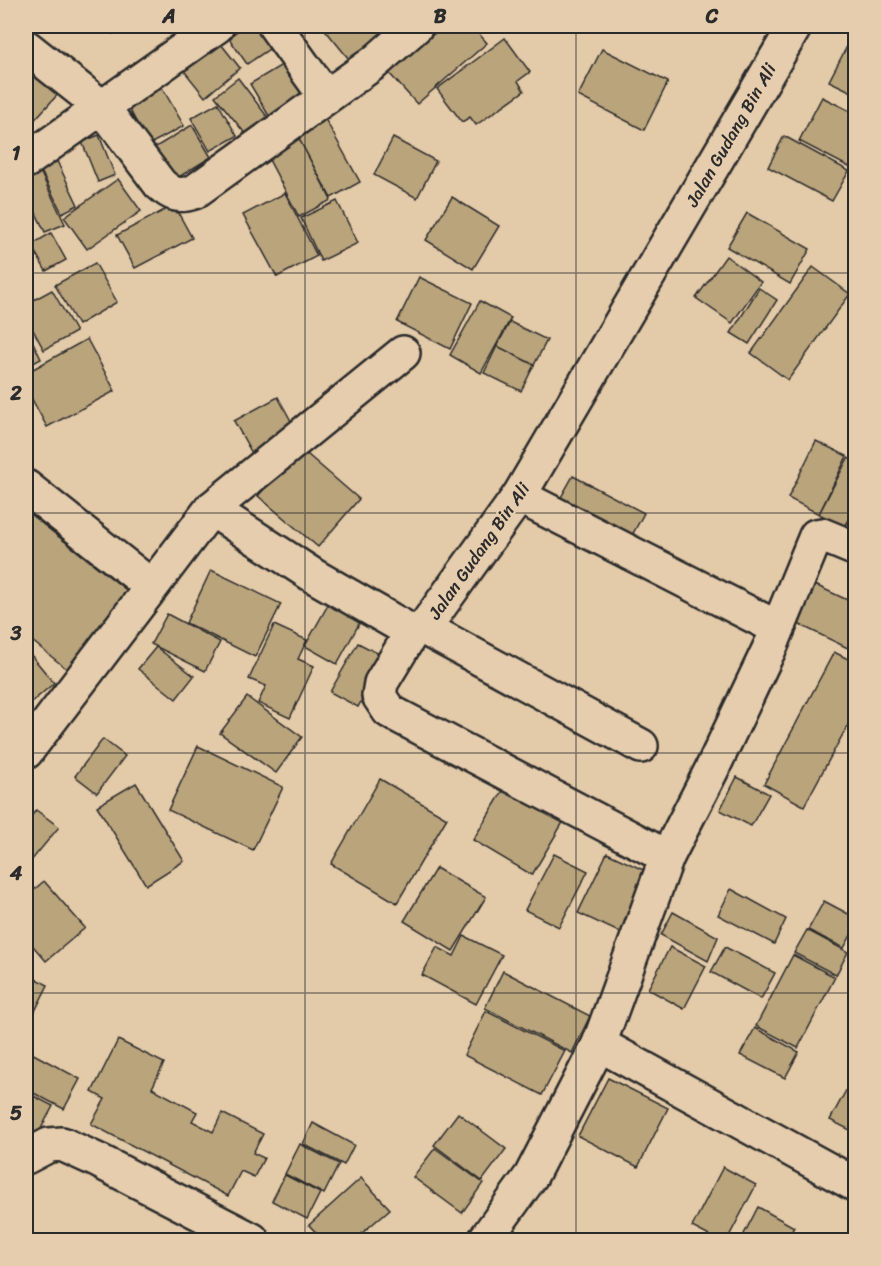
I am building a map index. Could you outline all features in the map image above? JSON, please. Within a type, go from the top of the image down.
[{"type":"street","points":[[26,162],[217,26]]},
{"type":"street","points":[[275,26],[325,96]]},
{"type":"street","points":[[26,47],[103,108],[160,184],[178,195],[194,192],[375,62],[416,26]]},
{"type":"street","name":"Jalan Gudang Bin Ali","points":[[211,509],[314,576],[418,630],[519,496],[795,26]]},
{"type":"street","points":[[26,752],[211,509],[403,353]]},
{"type":"street","points":[[26,487],[151,586]]},
{"type":"street","points":[[519,496],[762,620]]},
{"type":"street","points":[[485,1240],[531,1176],[599,1044],[667,857],[772,643],[816,536],[822,535],[855,549]]},
{"type":"street","points":[[641,746],[418,630],[381,683],[379,696],[389,711],[667,857]]},
{"type":"street","points":[[599,1044],[855,1185]]},
{"type":"street","points":[[26,1157],[49,1145],[62,1144],[252,1240]]},
{"type":"building","points":[[105,26],[121,26],[113,34]]},
{"type":"building","points":[[245,26],[267,26],[278,43],[247,64],[228,37]]},
{"type":"building","points":[[322,26],[402,26],[353,64]]},
{"type":"building","points":[[443,26],[472,26],[487,43],[417,104],[389,73]]},
{"type":"building","points":[[856,29],[856,94],[829,81]]},
{"type":"building","points":[[505,38],[530,72],[518,81],[524,91],[476,125],[470,117],[462,122],[437,89]]},
{"type":"building","points":[[217,39],[240,68],[205,97],[181,67]]},
{"type":"building","points":[[602,49],[668,82],[644,130],[578,96]]},
{"type":"building","points":[[290,60],[309,91],[269,116],[250,84]]},
{"type":"building","points":[[26,63],[60,92],[26,129]]},
{"type":"building","points":[[238,78],[269,119],[247,136],[215,96]]},
{"type":"building","points":[[160,84],[184,126],[148,145],[126,102]]},
{"type":"building","points":[[822,97],[856,114],[856,155],[849,167],[799,141]]},
{"type":"building","points":[[218,103],[237,136],[210,151],[191,118]]},
{"type":"building","points":[[324,117],[360,182],[331,198],[295,132]]},
{"type":"building","points":[[192,125],[211,157],[174,180],[154,148]]},
{"type":"building","points":[[99,135],[115,175],[98,182],[82,142]]},
{"type":"building","points":[[297,135],[331,200],[299,217],[265,152]]},
{"type":"building","points":[[784,136],[849,171],[832,201],[768,167]]},
{"type":"building","points":[[393,138],[436,161],[417,198],[374,175]]},
{"type":"building","points":[[54,155],[78,205],[62,213],[37,163]]},
{"type":"building","points":[[37,165],[65,224],[45,232],[26,192],[26,170]]},
{"type":"building","points":[[118,179],[141,211],[87,249],[64,217]]},
{"type":"building","points":[[285,193],[317,256],[277,277],[243,215]]},
{"type":"building","points":[[452,197],[499,226],[473,269],[426,240]]},
{"type":"building","points":[[337,201],[358,243],[321,261],[301,218]]},
{"type":"building","points":[[174,205],[192,238],[135,268],[117,235]]},
{"type":"building","points":[[747,213],[810,249],[790,284],[727,247]]},
{"type":"building","points":[[51,233],[66,260],[46,271],[31,245]]},
{"type":"building","points":[[726,256],[761,282],[732,323],[696,298]]},
{"type":"building","points":[[95,263],[117,302],[78,325],[55,285]]},
{"type":"building","points":[[813,267],[850,294],[788,380],[751,353]]},
{"type":"building","points":[[419,277],[472,303],[450,349],[397,322]]},
{"type":"building","points":[[759,288],[777,300],[749,344],[731,333]]},
{"type":"building","points":[[52,290],[76,332],[44,350],[26,317],[26,304]]},
{"type":"building","points":[[480,301],[511,318],[481,373],[450,355]]},
{"type":"building","points":[[510,322],[547,340],[534,365],[497,346]]},
{"type":"building","points":[[26,328],[41,359],[26,367]]},
{"type":"building","points":[[87,339],[115,391],[47,427],[26,388],[26,373]]},
{"type":"building","points":[[497,346],[534,365],[521,391],[484,373]]},
{"type":"building","points":[[278,397],[297,432],[253,455],[234,421]]},
{"type":"building","points":[[816,441],[847,456],[819,514],[788,498]]},
{"type":"building","points":[[300,448],[359,499],[318,547],[258,496]]},
{"type":"building","points":[[848,458],[856,462],[856,508],[845,527],[819,514]]},
{"type":"building","points":[[573,476],[644,513],[630,539],[559,501]]},
{"type":"building","points":[[856,508],[856,532],[845,527]]},
{"type":"building","points":[[26,511],[129,592],[68,670],[26,636],[26,615],[35,603],[26,596]]},
{"type":"building","points":[[211,570],[281,604],[255,657],[186,623]]},
{"type":"building","points":[[811,583],[856,604],[856,652],[792,621]]},
{"type":"building","points":[[328,605],[360,622],[337,664],[305,646]]},
{"type":"building","points":[[167,614],[220,642],[205,671],[151,644]]},
{"type":"building","points":[[274,625],[307,640],[298,659],[314,666],[290,718],[258,703],[266,686],[249,679]]},
{"type":"building","points":[[358,643],[385,657],[358,707],[330,692]]},
{"type":"building","points":[[156,647],[194,676],[176,699],[138,669]]},
{"type":"building","points":[[26,649],[54,683],[26,707]]},
{"type":"building","points":[[834,652],[856,663],[856,710],[804,806],[764,784]]},
{"type":"building","points":[[247,697],[302,737],[276,773],[220,733]]},
{"type":"building","points":[[103,739],[125,756],[97,793],[75,776]]},
{"type":"building","points":[[198,746],[283,787],[253,850],[168,810]]},
{"type":"building","points":[[737,777],[769,794],[751,826],[720,810]]},
{"type":"building","points":[[380,779],[447,818],[397,903],[331,864]]},
{"type":"building","points":[[136,783],[184,861],[146,885],[97,806]]},
{"type":"building","points":[[507,784],[565,819],[532,875],[473,840]]},
{"type":"building","points":[[36,810],[59,827],[26,867],[26,823]]},
{"type":"building","points":[[607,853],[650,873],[621,933],[578,913]]},
{"type":"building","points":[[554,854],[588,871],[559,927],[525,910]]},
{"type":"building","points":[[436,868],[486,897],[453,951],[404,921]]},
{"type":"building","points":[[44,881],[85,928],[46,961],[26,938],[26,897]]},
{"type":"building","points":[[731,889],[786,919],[774,944],[718,915]]},
{"type":"building","points":[[824,901],[856,918],[856,926],[844,948],[808,930]]},
{"type":"building","points":[[673,912],[718,937],[708,961],[661,935]]},
{"type":"building","points":[[807,930],[848,952],[836,975],[794,953]]},
{"type":"building","points":[[464,936],[502,955],[476,1004],[422,975],[437,947],[454,956]]},
{"type":"building","points":[[670,947],[706,966],[684,1009],[648,989]]},
{"type":"building","points":[[725,947],[775,973],[761,999],[711,972]]},
{"type":"building","points":[[793,955],[835,977],[798,1048],[756,1026]]},
{"type":"building","points":[[503,971],[590,1016],[572,1053],[485,1008]]},
{"type":"building","points":[[26,974],[48,985],[26,1029]]},
{"type":"building","points":[[486,1011],[565,1051],[542,1095],[464,1055]]},
{"type":"building","points":[[755,1028],[799,1052],[785,1078],[740,1055]]},
{"type":"building","points":[[118,1040],[164,1063],[152,1088],[197,1112],[192,1121],[213,1132],[222,1113],[263,1134],[253,1153],[264,1158],[254,1177],[241,1171],[228,1196],[91,1124],[105,1099],[92,1092]]},
{"type":"building","points":[[26,1050],[80,1079],[64,1109],[26,1089]]},
{"type":"building","points":[[856,1072],[856,1133],[830,1120]]},
{"type":"building","points":[[608,1078],[668,1108],[638,1167],[578,1136]]},
{"type":"building","points":[[26,1092],[53,1106],[36,1138],[26,1133]]},
{"type":"building","points":[[458,1113],[506,1149],[482,1181],[434,1145]]},
{"type":"building","points":[[313,1123],[354,1145],[344,1165],[303,1144]]},
{"type":"building","points":[[300,1144],[339,1164],[324,1194],[285,1174]]},
{"type":"building","points":[[435,1148],[483,1183],[462,1213],[413,1177]]},
{"type":"building","points":[[723,1167],[756,1185],[727,1240],[717,1240],[692,1227]]},
{"type":"building","points":[[285,1175],[320,1193],[307,1219],[272,1201]]},
{"type":"building","points":[[361,1178],[390,1209],[354,1240],[323,1240],[309,1225]]},
{"type":"building","points":[[758,1207],[794,1227],[787,1240],[741,1240]]},
{"type":"building","points":[[185,1233],[201,1240],[182,1240]]},
{"type":"building","points":[[804,1234],[818,1240],[801,1240]]}]
